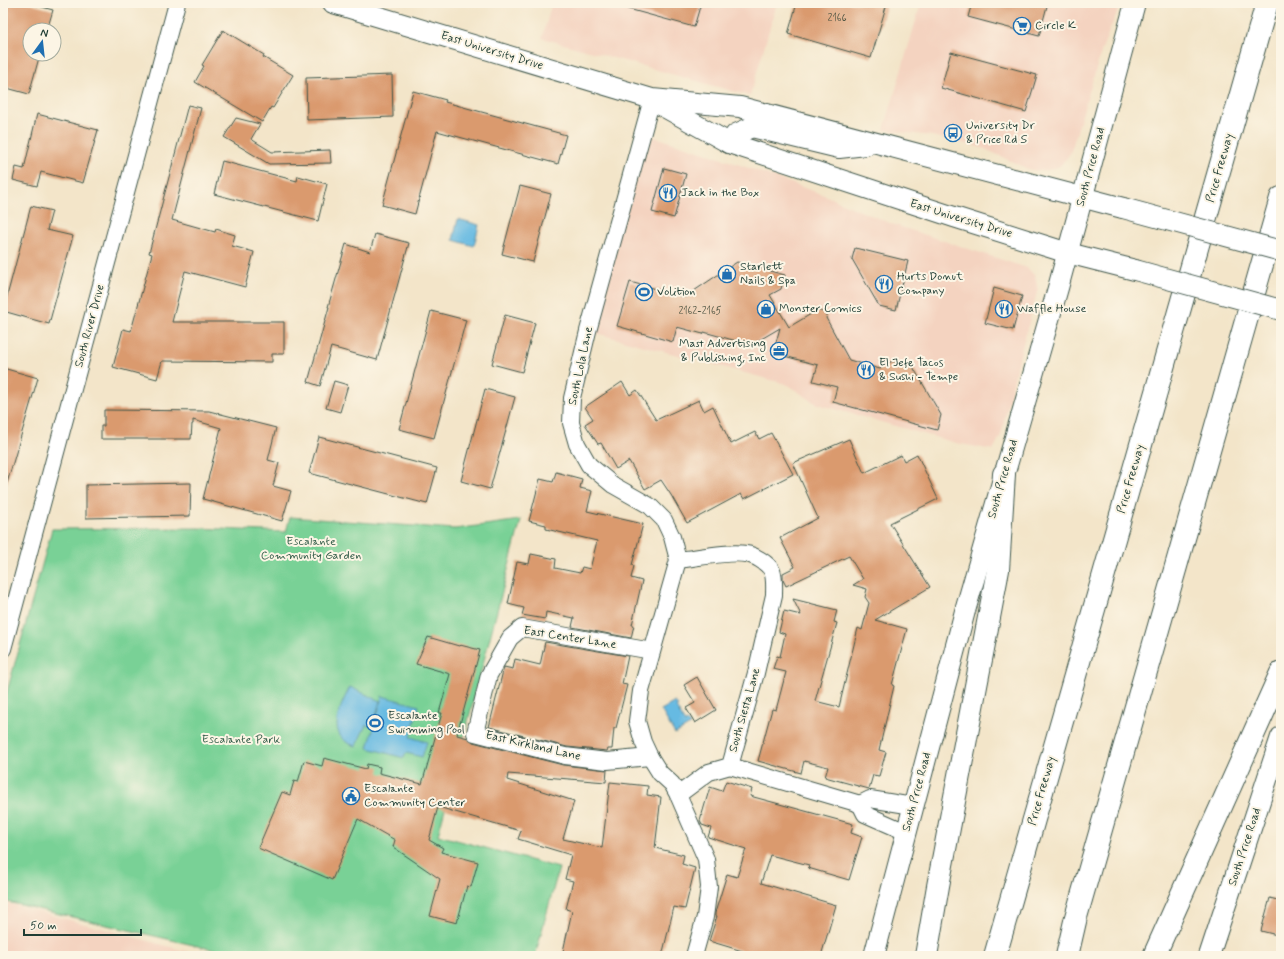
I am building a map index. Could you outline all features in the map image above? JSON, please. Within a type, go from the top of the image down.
[{"type":"highway","name":"Price Freeway","points":[[995,956],[1267,3]]},
{"type":"highway","points":[[1067,956],[1080,901],[1281,198]]},
{"type":"highway","points":[[926,956],[998,570],[1004,474]]},
{"type":"highway","points":[[1154,956],[1281,673]]},
{"type":"main road","name":"East University Drive","points":[[333,3],[367,8],[652,99],[730,143],[913,204],[1068,252],[1281,310]]},
{"type":"main road","name":"South Price Road","points":[[874,956],[966,610],[1068,252],[1135,3]]},
{"type":"main road","name":"East University Drive","points":[[652,99],[740,107],[1281,250]]},
{"type":"main road","points":[[730,143],[736,134],[752,127],[838,148],[882,144]]},
{"type":"main road","name":"South Price Road","points":[[1209,956],[1281,737]]},
{"type":"street","name":"South River Drive","points":[[3,649],[177,3]]},
{"type":"street","name":"South Lola Lane","points":[[652,99],[588,331],[572,398],[571,424],[577,444],[589,465],[613,485],[650,506],[664,520],[672,537],[678,560]]},
{"type":"street","name":"South Siesta Lane","points":[[678,560],[730,554],[748,554],[765,562],[772,571],[774,582],[774,595],[756,673],[730,766],[709,772],[678,795]]},
{"type":"street","points":[[678,560],[641,691],[637,721],[643,742],[650,757],[660,773],[672,784],[706,859],[709,887],[704,917],[694,956]]},
{"type":"street","name":"East Center Lane","points":[[488,675],[510,638],[522,628],[652,651]]},
{"type":"street","name":"East Kirkland Lane","points":[[488,675],[475,733],[565,756],[607,761],[650,757]]},
{"type":"street","points":[[730,766],[860,804],[870,799],[913,806]]},
{"type":"street","points":[[860,804],[865,814],[906,832]]},
{"type":"shaded area","points":[[552,3],[777,3],[750,96],[542,38]]},
{"type":"shaded area","points":[[921,3],[1121,3],[1103,46],[1071,151],[1060,166],[1048,170],[1038,171],[1028,169],[983,148],[932,136],[884,130]]},
{"type":"shaded area","points":[[643,133],[726,160],[824,195],[895,225],[1027,268],[1035,276],[1038,289],[1017,366],[1001,435],[993,450],[956,443],[817,404],[786,384],[588,331]]},
{"type":"shaded area","points":[[3,902],[204,956],[3,956]]},
{"type":"green space","name":"Escalante Park","points":[[290,517],[455,529],[521,520],[438,835],[559,868],[535,956],[241,956],[3,901],[3,706],[52,529],[198,528],[286,532]]},
{"type":"water","points":[[458,219],[479,225],[474,246],[453,240]]},
{"type":"water","name":"Escalante Swimming Pool","points":[[350,687],[380,701],[375,719],[382,696],[419,706],[410,737],[427,742],[422,757],[406,753],[404,758],[368,748],[374,727],[366,725],[356,746],[346,742],[340,736],[337,729],[337,721],[342,703]]},
{"type":"water","points":[[675,702],[678,706],[676,707],[685,723],[688,722],[690,725],[675,734],[661,710]]},
{"type":"building","points":[[3,3],[27,3],[53,10],[49,22],[22,22],[22,62],[38,62],[29,94],[3,87]]},
{"type":"building","points":[[621,3],[701,3],[694,27],[621,7]]},
{"type":"building","points":[[797,3],[887,3],[871,58],[788,34]]},
{"type":"building","name":"Circle K","points":[[972,3],[1037,3],[1047,6],[1039,36],[968,17]]},
{"type":"building","points":[[223,30],[293,75],[273,108],[271,107],[262,122],[195,82],[204,66],[202,65]]},
{"type":"building","points":[[951,52],[1037,75],[1026,112],[941,88]]},
{"type":"building","points":[[392,75],[393,117],[307,120],[306,78]]},
{"type":"building","points":[[413,91],[446,100],[445,102],[566,135],[558,164],[437,131],[415,214],[382,205]]},
{"type":"building","points":[[188,105],[201,108],[172,220],[215,232],[216,229],[235,235],[232,246],[254,252],[245,287],[185,271],[172,322],[284,322],[284,354],[272,354],[272,362],[162,361],[157,379],[113,367],[123,329],[131,331],[152,254],[149,253]]},
{"type":"building","points":[[37,114],[98,130],[83,183],[41,172],[37,186],[13,180],[16,167],[24,169]]},
{"type":"building","points":[[236,118],[260,124],[251,139],[272,152],[330,150],[331,163],[269,164],[224,137]]},
{"type":"building","points":[[222,161],[297,181],[298,176],[327,184],[318,221],[214,194]]},
{"type":"building","name":"Jack in the Box","points":[[664,168],[686,174],[674,218],[652,212]]},
{"type":"building","points":[[520,186],[551,194],[533,262],[502,254]]},
{"type":"building","points":[[31,206],[52,211],[47,230],[73,236],[49,324],[3,311]]},
{"type":"building","points":[[375,234],[409,243],[377,360],[331,347],[320,386],[308,382],[346,244],[370,252]]},
{"type":"building","name":"Hurts Donut Company","points":[[855,248],[908,261],[896,310],[879,306],[852,259]]},
{"type":"building","points":[[737,262],[785,275],[781,289],[770,295],[789,327],[811,314],[813,309],[828,313],[826,318],[849,360],[880,369],[892,361],[913,367],[941,415],[937,430],[833,402],[837,387],[813,381],[818,365],[773,353],[780,328],[751,345],[704,332],[703,334],[677,327],[673,342],[617,326],[630,282],[685,297]]},
{"type":"building","name":"Waffle House","points":[[994,288],[1022,296],[1013,330],[985,323]]},
{"type":"building","points":[[431,311],[466,320],[434,438],[399,429]]},
{"type":"building","points":[[505,315],[535,323],[522,372],[492,364]]},
{"type":"building","points":[[3,368],[38,378],[7,483],[3,483]]},
{"type":"building","points":[[334,381],[348,385],[340,412],[326,408]]},
{"type":"building","points":[[622,382],[630,395],[637,390],[656,420],[699,400],[704,411],[713,406],[731,444],[755,432],[759,439],[771,433],[793,474],[744,499],[741,494],[687,523],[661,480],[645,489],[629,461],[616,469],[601,443],[598,444],[585,424],[593,419],[585,407]]},
{"type":"building","points":[[485,389],[515,397],[490,489],[461,481]]},
{"type":"building","points":[[104,410],[209,411],[276,428],[268,460],[279,463],[273,486],[291,491],[282,521],[203,499],[221,428],[193,420],[191,439],[101,439],[101,426],[104,426]]},
{"type":"building","points":[[319,437],[437,468],[427,504],[309,473]]},
{"type":"building","points":[[849,439],[864,473],[901,455],[904,461],[917,454],[938,499],[890,523],[930,587],[875,620],[907,629],[892,685],[894,686],[879,750],[886,752],[879,776],[873,775],[869,789],[825,777],[828,767],[804,761],[801,773],[758,761],[772,709],[776,710],[786,672],[773,669],[777,656],[780,657],[785,634],[779,632],[784,611],[801,615],[793,599],[837,610],[834,622],[837,623],[815,701],[839,707],[858,628],[862,630],[869,603],[865,597],[867,589],[853,585],[863,579],[849,556],[786,586],[783,580],[783,573],[795,567],[780,538],[818,518],[793,463]]},
{"type":"building","points":[[556,472],[582,479],[580,488],[592,491],[587,511],[643,524],[632,565],[634,566],[631,578],[642,581],[632,625],[634,625],[631,638],[572,627],[574,618],[546,612],[545,619],[522,615],[524,608],[508,604],[517,562],[529,564],[531,554],[556,559],[555,568],[580,573],[582,567],[590,569],[597,541],[546,529],[546,525],[529,521],[540,479],[553,482]]},
{"type":"building","points":[[191,483],[190,516],[86,518],[86,485]]},
{"type":"building","points":[[428,637],[459,646],[480,650],[457,735],[468,738],[473,742],[563,765],[607,770],[606,782],[508,774],[507,780],[574,801],[563,839],[602,848],[610,782],[648,786],[647,795],[661,797],[655,848],[684,855],[682,864],[695,868],[685,909],[674,907],[662,956],[562,956],[572,911],[566,909],[573,881],[565,879],[571,855],[518,839],[521,831],[438,807],[429,840],[443,848],[441,852],[478,862],[471,887],[467,886],[457,923],[430,916],[440,879],[393,847],[395,840],[358,819],[332,880],[258,848],[282,792],[290,795],[294,781],[298,782],[304,761],[322,766],[324,758],[366,769],[367,764],[380,767],[379,773],[422,784],[442,713],[439,713],[450,674],[416,664]]},
{"type":"building","points":[[545,642],[628,656],[622,684],[627,685],[616,728],[614,728],[612,749],[608,749],[607,751],[567,747],[489,727],[504,667],[513,669],[515,659],[540,665]]},
{"type":"building","points":[[697,677],[716,710],[695,723],[686,708],[695,703],[684,685]]},
{"type":"building","points":[[726,781],[752,789],[750,796],[853,824],[851,833],[862,837],[849,880],[808,868],[809,865],[770,855],[761,883],[836,905],[821,956],[759,956],[709,941],[717,916],[715,916],[715,913],[727,874],[737,877],[746,849],[708,837],[711,828],[702,825],[700,821],[710,787],[722,791]]},
{"type":"building","points":[[1270,898],[1281,901],[1281,936],[1261,931]]},
{"type":"place","name":"Circle K","points":[[1022,26]]},
{"type":"place","name":"University Dr & Price Rd S","points":[[953,133]]},
{"type":"place","name":"Jack in the Box","points":[[668,193]]},
{"type":"place","name":"Starlett Nails & Spa","points":[[727,274]]},
{"type":"place","name":"Hurts Donut Company","points":[[884,284]]},
{"type":"place","name":"Volition","points":[[644,292]]},
{"type":"place","name":"Monster Comics","points":[[766,309]]},
{"type":"place","name":"Waffle House","points":[[1004,309]]},
{"type":"place","name":"Mast Advertising & Publishing, Inc","points":[[779,351]]},
{"type":"place","name":"El Jefe Tacos & Sushi - Tempe","points":[[866,370]]},
{"type":"place","name":"Escalante Swimming Pool","points":[[375,723]]},
{"type":"place","name":"Escalante Community Center","points":[[351,796]]},
{"type":"park label","name":"Escalante Community Garden","points":[[311,549]]}]
